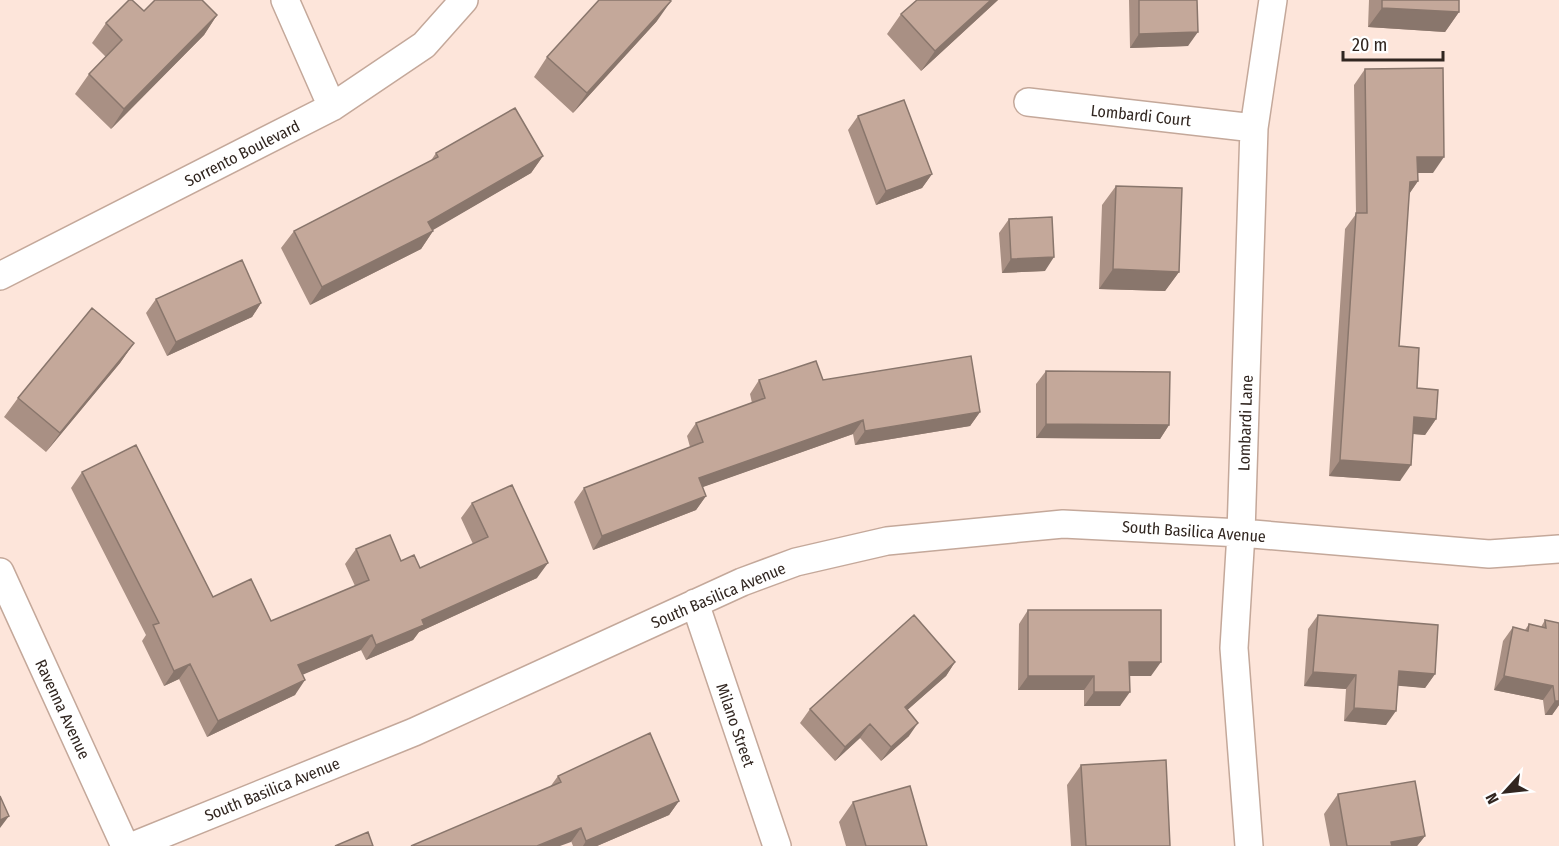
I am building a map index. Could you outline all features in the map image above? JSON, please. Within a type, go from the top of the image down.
[{"type":"street","points":[[285,0],[332,107]]},
{"type":"street","name":"Sorrento Boulevard","points":[[0,276],[332,107],[424,45],[464,0]]},
{"type":"street","name":"Lombardi Lane","points":[[1250,846],[1234,648],[1241,533],[1254,128],[1273,0]]},
{"type":"street","name":"Lombardi Court","points":[[1028,102],[1254,128]]},
{"type":"street","name":"South Basilica Avenue","points":[[133,846],[414,732],[695,603],[796,562],[887,541],[1063,524],[1241,533],[1489,554],[1559,549]]},
{"type":"street","name":"Ravenna Avenue","points":[[0,573],[125,846]]},
{"type":"street","name":"Milano Street","points":[[695,603],[777,846]]},
{"type":"building","points":[[129,0],[144,11],[155,0],[202,0],[217,15],[124,109],[89,74],[122,40],[106,23]]},
{"type":"building","points":[[599,0],[671,1],[587,93],[547,57]]},
{"type":"building","points":[[917,0],[991,0],[935,51],[901,14]]},
{"type":"building","points":[[1139,0],[1197,0],[1198,32],[1139,34]]},
{"type":"building","points":[[1382,0],[1459,0],[1459,12],[1382,8]]},
{"type":"building","points":[[1443,68],[1444,157],[1417,157],[1418,181],[1410,182],[1399,346],[1419,348],[1417,388],[1438,390],[1436,419],[1414,417],[1411,465],[1340,460],[1356,213],[1367,213],[1365,69]]},
{"type":"building","points":[[904,100],[932,174],[886,191],[858,116]]},
{"type":"building","points":[[515,108],[543,156],[428,222],[433,231],[322,287],[294,231],[438,157],[436,153]]},
{"type":"building","points":[[1116,186],[1182,188],[1179,272],[1113,269]]},
{"type":"building","points":[[1052,217],[1054,257],[1011,259],[1009,219]]},
{"type":"building","points":[[242,260],[261,303],[176,342],[156,299]]},
{"type":"building","points":[[92,308],[134,343],[60,433],[18,398]]},
{"type":"building","points":[[971,356],[980,412],[865,431],[863,420],[699,478],[706,496],[602,536],[584,488],[703,442],[696,423],[765,398],[759,380],[816,361],[823,380]]},
{"type":"building","points":[[1046,371],[1170,372],[1169,425],[1046,424]]},
{"type":"building","points":[[136,445],[213,597],[251,579],[271,621],[369,580],[356,549],[390,535],[401,561],[414,555],[420,568],[488,537],[472,503],[512,485],[548,563],[422,620],[424,625],[376,645],[372,635],[298,665],[305,680],[218,721],[190,664],[174,671],[153,625],[159,623],[82,472]]},
{"type":"building","points":[[1028,610],[1161,610],[1161,662],[1129,662],[1130,692],[1094,692],[1094,676],[1028,676]]},
{"type":"building","points":[[914,615],[955,662],[905,707],[918,723],[891,747],[870,724],[845,747],[810,709]]},
{"type":"building","points":[[1318,615],[1438,625],[1435,674],[1399,671],[1396,711],[1354,708],[1356,675],[1313,672]]},
{"type":"building","points":[[1545,620],[1559,623],[1559,701],[1555,701],[1553,686],[1504,676],[1513,627],[1528,631],[1529,624],[1546,628]]},
{"type":"building","points":[[650,733],[679,801],[586,841],[581,828],[537,846],[411,846],[561,782],[558,776]]},
{"type":"building","points":[[1166,760],[1170,846],[1086,846],[1081,765]]},
{"type":"building","points":[[1415,781],[1425,836],[1391,842],[1392,846],[1347,846],[1338,794]]},
{"type":"building","points":[[910,786],[927,846],[866,846],[853,802]]},
{"type":"building","points":[[0,796],[9,816],[0,820]]},
{"type":"building","points":[[368,832],[373,846],[335,846]]}]
